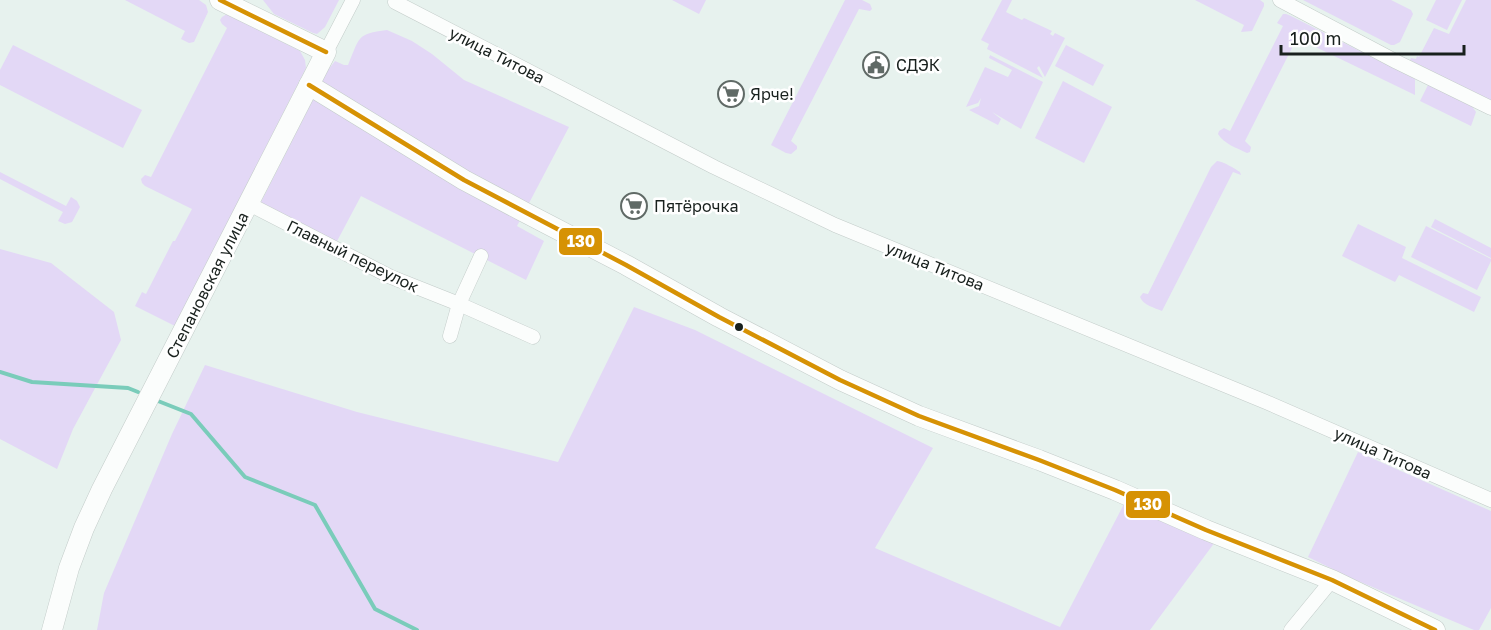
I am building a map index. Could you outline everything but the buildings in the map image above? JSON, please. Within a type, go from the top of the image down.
[{"type":"street","points":[[220,0],[326,52],[353,0]]},
{"type":"street","name":"улица Титова","points":[[396,0],[395,2],[714,167],[835,225],[1266,402],[1491,500]]},
{"type":"street","points":[[1280,0],[1491,108]]},
{"type":"street","name":"Степановская улица","points":[[52,630],[69,568],[84,528],[326,52]]},
{"type":"street","points":[[309,85],[464,180],[840,380],[919,416],[1061,468],[1206,530],[1332,580],[1435,630]]},
{"type":"street","name":"Главный переулок","points":[[249,204],[391,277],[533,337]]},
{"type":"street","points":[[450,336],[459,304],[481,256]]},
{"type":"street","points":[[1291,630],[1332,580]]},
{"type":"shaded area","points":[[125,0],[199,0],[206,5],[208,12],[194,42],[189,43],[181,39],[185,31]]},
{"type":"shaded area","points":[[263,0],[339,0],[325,27],[317,34],[274,14]]},
{"type":"shaded area","points":[[672,0],[706,0],[699,14]]},
{"type":"shaded area","points":[[845,0],[862,0],[870,4],[872,9],[870,11],[859,9],[791,141],[797,149],[791,154],[786,153],[771,145]]},
{"type":"shaded area","points":[[1002,0],[1012,0],[1006,12],[1052,31],[1050,34],[1053,36],[1055,33],[1065,38],[1045,77],[1039,66],[1037,68],[1043,78],[987,49],[989,44],[981,40]]},
{"type":"shaded area","points":[[1195,0],[1260,0],[1264,6],[1252,31],[1241,32],[1244,25]]},
{"type":"shaded area","points":[[1303,0],[1391,0],[1411,10],[1413,14],[1400,42],[1391,45]]},
{"type":"shaded area","points":[[1436,0],[1462,0],[1447,30],[1426,20]]},
{"type":"shaded area","points":[[1466,0],[1491,0],[1491,102],[1410,60],[1419,57],[1434,28],[1449,34]]},
{"type":"shaded area","points":[[227,14],[300,51],[306,68],[175,326],[135,306],[142,292],[146,294],[192,209],[145,186],[141,179],[145,175],[151,177],[227,28],[220,20]]},
{"type":"shaded area","points":[[1283,14],[1415,79],[1415,95],[1297,38],[1245,141],[1251,147],[1250,152],[1247,153],[1227,143],[1218,134],[1219,131],[1224,128],[1230,131],[1283,26],[1277,23]]},
{"type":"shaded area","points":[[387,30],[412,41],[464,80],[569,127],[517,226],[544,241],[526,280],[361,196],[335,245],[262,210],[261,202],[328,70],[335,61],[348,65],[357,43],[364,35]]},
{"type":"shaded area","points":[[13,45],[142,110],[123,148],[0,85],[0,70]]},
{"type":"shaded area","points":[[1066,45],[1104,65],[1093,86],[1055,66]]},
{"type":"shaded area","points":[[990,55],[1043,82],[1021,129],[992,112],[1001,119],[998,125],[969,110],[979,106],[981,98],[978,103],[966,107],[985,67],[1008,77],[1012,70],[989,58]]},
{"type":"shaded area","points":[[1063,81],[1112,107],[1084,163],[1035,138]]},
{"type":"shaded area","points":[[1429,83],[1471,105],[1476,112],[1471,126],[1420,101]]},
{"type":"shaded area","points":[[1217,161],[1232,167],[1241,175],[1233,172],[1162,311],[1144,302],[1140,297],[1143,293],[1148,294],[1211,167]]},
{"type":"shaded area","points":[[0,172],[66,206],[71,197],[77,201],[80,207],[72,222],[65,224],[58,221],[63,212],[0,179]]},
{"type":"shaded area","points":[[1435,219],[1491,248],[1491,258],[1431,227]]},
{"type":"shaded area","points":[[1358,224],[1406,247],[1402,258],[1481,297],[1474,312],[1399,275],[1395,282],[1342,256]]},
{"type":"shaded area","points":[[1426,226],[1491,259],[1477,290],[1411,257]]},
{"type":"shaded area","points":[[0,249],[51,263],[114,312],[121,340],[73,429],[57,469],[0,439]]},
{"type":"shaded area","points":[[634,307],[695,330],[933,448],[875,548],[1060,627],[1124,504],[1215,542],[1150,630],[97,630],[104,593],[172,434],[205,365],[357,412],[558,462]]},
{"type":"shaded area","points":[[1358,452],[1491,511],[1491,608],[1479,630],[1474,630],[1351,578],[1308,557]]},
{"type":"waterway","points":[[0,372],[32,382],[128,388],[138,392]]},
{"type":"waterway","points":[[158,401],[191,414],[245,477],[315,505],[375,609],[417,630]]},
{"type":"transit line","name":"130","points":[[220,0],[326,52]]},
{"type":"transit line","name":"130","points":[[309,85],[464,180],[840,380],[919,416],[1115,490],[1206,530],[1332,580],[1435,630]]},
{"type":"place","name":"СДЭК","points":[[876,65]]},
{"type":"place","name":"Ярче!","points":[[731,94]]},
{"type":"place","name":"Пятёрочка","points":[[634,206]]}]
